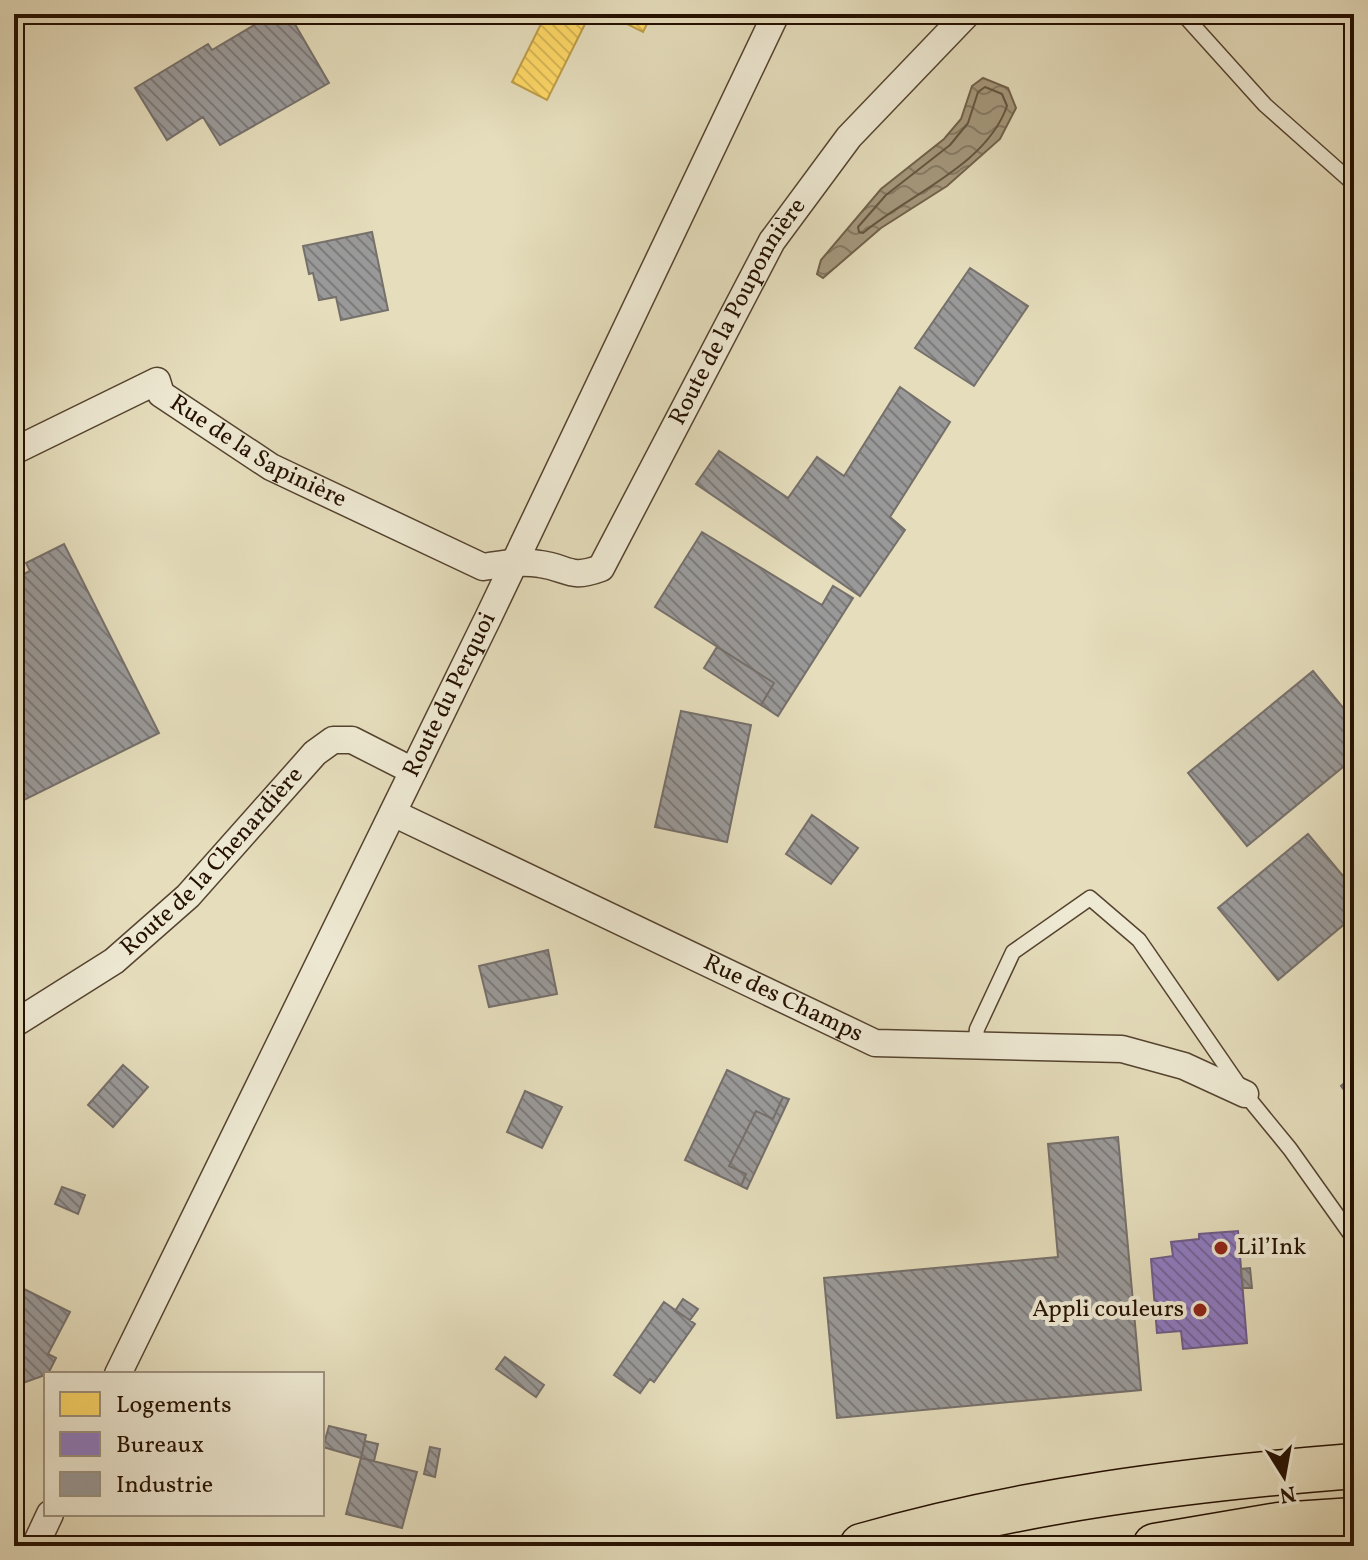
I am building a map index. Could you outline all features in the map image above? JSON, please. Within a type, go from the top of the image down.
[{"type":"highway","points":[[862,1546],[1000,1514],[1101,1496],[1354,1466]]},
{"type":"highway","points":[[1155,1546],[1279,1525],[1354,1520]]},
{"type":"street","name":"Route du Perquoi","points":[[119,1372],[514,563],[776,14]]},
{"type":"street","name":"Route de la Pouponnière","points":[[514,563],[542,564],[567,574],[586,574],[601,568],[772,241],[849,137],[967,14]]},
{"type":"street","name":"Rue de la Sapinière","points":[[14,451],[157,381],[161,394],[271,467],[483,567],[514,563]]},
{"type":"street","name":"Route de la Chenardière","points":[[14,1024],[114,961],[188,896],[315,753],[333,740],[352,740],[413,771]]},
{"type":"street","name":"Rue des Champs","points":[[393,813],[875,1043],[1122,1049],[1184,1066],[1245,1094]]},
{"type":"street","points":[[35,1546],[49,1516]]},
{"type":"lane","points":[[1183,14],[1265,105],[1354,184]]},
{"type":"lane","points":[[975,1045],[977,1029],[1013,952],[1090,898],[1139,940],[1245,1094],[1290,1149],[1354,1239]]},
{"type":"water","points":[[983,78],[1008,88],[1016,108],[1000,139],[947,186],[881,228],[823,278],[817,274],[821,260],[881,189],[944,139],[961,119],[972,86]]},
{"type":"building: Logements","points":[[546,14],[590,14],[547,100],[512,82]]},
{"type":"building: Logements","points":[[617,14],[657,14],[656,17],[651,16],[643,32],[615,18]]},
{"type":"building: Bureaux","name":"Appli couleurs","points":[[1238,1231],[1247,1343],[1183,1349],[1181,1331],[1157,1333],[1151,1259],[1173,1256],[1171,1242],[1199,1239],[1199,1234]]},
{"type":"building: Industrie","points":[[273,14],[289,14],[329,83],[220,145],[203,117],[167,140],[135,88],[208,44],[212,50]]},
{"type":"building: Industrie","points":[[372,232],[388,310],[341,320],[336,297],[319,300],[303,246]]},
{"type":"building: Industrie","points":[[970,268],[1028,306],[974,386],[915,348]]},
{"type":"building: Industrie","points":[[900,387],[950,422],[890,517],[905,530],[860,596],[696,484],[719,451],[788,498],[817,457],[844,476]]},
{"type":"building: Industrie","points":[[702,532],[822,605],[833,586],[853,598],[778,716],[761,705],[774,683],[655,607]]},
{"type":"building: Industrie","points":[[64,544],[159,733],[14,805],[14,579],[30,571],[26,563]]},
{"type":"building: Industrie","points":[[717,647],[774,683],[761,705],[704,668]]},
{"type":"building: Industrie","points":[[1313,671],[1354,721],[1354,758],[1247,846],[1188,773]]},
{"type":"building: Industrie","points":[[681,711],[751,725],[727,842],[655,827]]},
{"type":"building: Industrie","points":[[812,815],[858,848],[831,884],[786,854]]},
{"type":"building: Industrie","points":[[1308,834],[1354,889],[1354,916],[1278,980],[1218,908]]},
{"type":"building: Industrie","points":[[548,950],[557,994],[489,1007],[479,966]]},
{"type":"building: Industrie","points":[[123,1065],[148,1087],[113,1127],[88,1105]]},
{"type":"building: Industrie","points":[[727,1070],[783,1097],[773,1119],[756,1111],[729,1166],[746,1174],[741,1186],[685,1160]]},
{"type":"building: Industrie","points":[[1354,1075],[1354,1090],[1348,1095],[1341,1086]]},
{"type":"building: Industrie","points":[[525,1091],[562,1107],[542,1148],[507,1132]]},
{"type":"building: Industrie","points":[[783,1097],[789,1099],[747,1189],[741,1186],[746,1174],[729,1166],[756,1111],[773,1119]]},
{"type":"building: Industrie","points":[[1118,1137],[1141,1390],[837,1418],[824,1278],[1058,1257],[1048,1144]]},
{"type":"building: Industrie","points":[[62,1187],[85,1195],[78,1214],[55,1204]]},
{"type":"building: Industrie","points":[[1250,1268],[1252,1288],[1243,1288],[1241,1269]]},
{"type":"building: Industrie","points":[[14,1284],[70,1312],[48,1354],[56,1358],[49,1372],[23,1383],[14,1367]]},
{"type":"building: Industrie","points":[[683,1299],[698,1309],[690,1320],[675,1311]]},
{"type":"building: Industrie","points":[[664,1302],[695,1324],[654,1382],[650,1379],[640,1393],[614,1375]]},
{"type":"building: Industrie","points":[[505,1357],[544,1385],[536,1397],[496,1369]]},
{"type":"building: Industrie","points":[[329,1426],[366,1435],[361,1458],[324,1447]]},
{"type":"building: Industrie","points":[[365,1441],[378,1444],[374,1461],[361,1458]]},
{"type":"building: Industrie","points":[[430,1447],[440,1449],[435,1477],[424,1474]]},
{"type":"building: Industrie","points":[[361,1458],[417,1472],[402,1528],[346,1514]]},
{"type":"place","name":"Lil’Ink","points":[[1221,1248]]},
{"type":"place","name":"Appli couleurs","points":[[1200,1310]]}]
